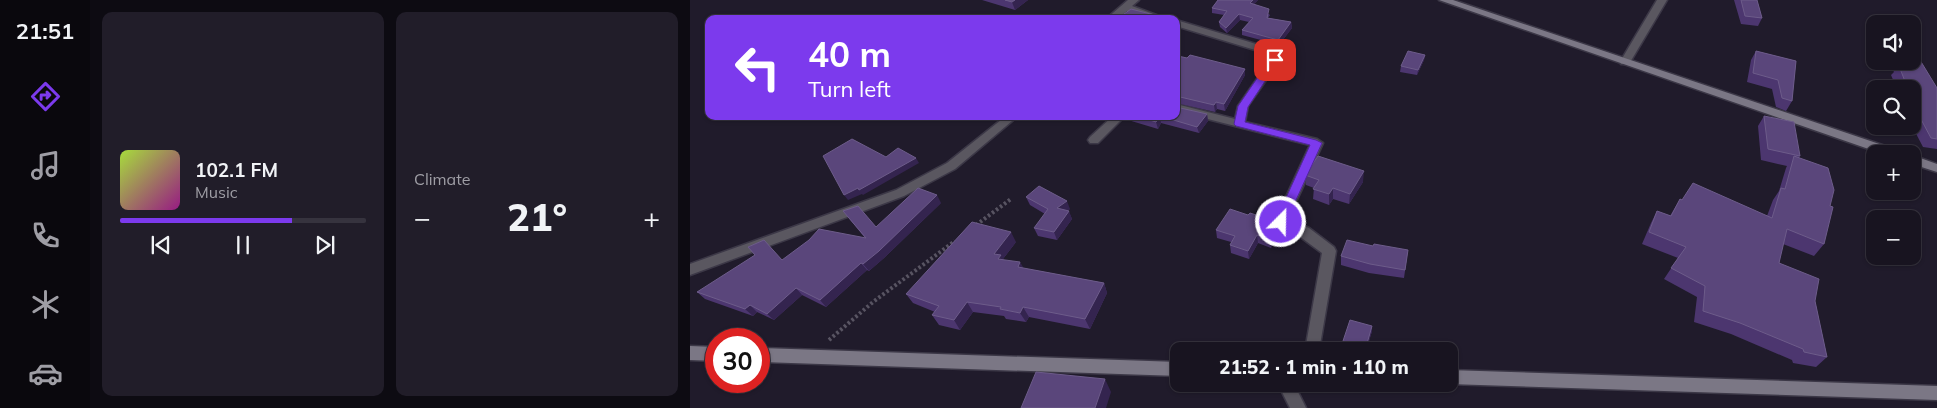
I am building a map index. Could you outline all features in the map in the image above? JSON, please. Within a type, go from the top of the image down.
[{"type":"main road","points":[[1449,1],[1869,145]]},
{"type":"main road","points":[[1921,162],[1937,168]]},
{"type":"main road","points":[[690,353],[705,354]]},
{"type":"main road","points":[[770,355],[1170,369]]},
{"type":"main road","points":[[1458,377],[1937,393]]},
{"type":"street","points":[[1116,15],[1134,0]]},
{"type":"street","points":[[1625,62],[1662,0]]},
{"type":"street","points":[[1125,7],[1150,15]]},
{"type":"street","points":[[1180,24],[1269,51],[1275,60],[1243,106],[1239,124]]},
{"type":"street","points":[[1180,108],[1316,143],[1281,222],[1304,232],[1329,251],[1314,342]]},
{"type":"street","points":[[690,270],[900,193],[951,166],[1008,120]]},
{"type":"street","points":[[1094,140],[1116,120]]},
{"type":"street","points":[[1290,392],[1298,408]]},
{"type":"path","points":[[973,227],[1012,199]]},
{"type":"path","points":[[809,357],[873,302],[958,239]]},
{"type":"building","points":[[1218,0],[1253,0],[1250,3],[1269,9],[1267,18],[1291,22],[1278,40],[1242,30],[1253,18],[1239,14],[1226,28],[1219,22],[1227,11],[1212,8]]},
{"type":"building","points":[[1741,0],[1757,0],[1762,18],[1745,16]]},
{"type":"building","points":[[1131,9],[1154,15],[1123,15]]},
{"type":"building","points":[[1408,51],[1425,55],[1418,70],[1401,66]]},
{"type":"building","points":[[1756,51],[1796,61],[1792,101],[1782,98],[1778,80],[1753,73]]},
{"type":"building","points":[[1190,55],[1245,69],[1224,104],[1216,102],[1214,105],[1180,97],[1180,56],[1187,58]]},
{"type":"building","points":[[1921,62],[1937,88],[1937,139],[1931,138],[1921,119],[1921,80],[1904,80],[1901,70],[1921,70]]},
{"type":"building","points":[[1180,108],[1207,114],[1197,127],[1173,120],[1180,120]]},
{"type":"building","points":[[1764,116],[1794,122],[1800,156],[1768,149]]},
{"type":"building","points":[[852,139],[886,157],[898,148],[916,158],[859,190],[858,188],[844,195],[823,156]]},
{"type":"building","points":[[1318,156],[1364,171],[1350,194],[1333,188],[1329,194],[1313,189],[1319,180],[1305,175]]},
{"type":"building","points":[[1794,156],[1828,168],[1834,190],[1830,206],[1833,207],[1824,244],[1787,229],[1779,263],[1819,279],[1815,301],[1827,357],[1804,352],[1803,349],[1740,323],[1703,311],[1705,286],[1671,268],[1686,247],[1649,232],[1657,211],[1671,216],[1680,199],[1682,200],[1693,183],[1772,218],[1781,188],[1785,189]]},
{"type":"building","points":[[1039,186],[1067,201],[1057,208],[1069,211],[1054,232],[1034,228],[1048,209],[1026,197]]},
{"type":"building","points":[[918,188],[937,195],[879,251],[863,264],[861,263],[820,300],[796,288],[767,314],[750,305],[745,309],[697,292],[755,255],[748,247],[764,240],[782,260],[809,240],[819,229],[866,238],[843,211],[858,206],[876,227]]},
{"type":"building","points":[[1230,209],[1281,223],[1271,240],[1257,235],[1248,251],[1230,245],[1235,236],[1216,230]]},
{"type":"building","points":[[972,222],[1011,232],[994,254],[1001,255],[998,259],[1020,262],[1018,267],[1104,283],[1085,319],[1023,307],[1020,313],[1000,309],[1001,307],[967,302],[954,320],[932,315],[939,306],[906,294]]},
{"type":"building","points":[[1347,240],[1373,246],[1374,244],[1408,250],[1405,270],[1370,264],[1341,256]]},
{"type":"building","points":[[1350,320],[1372,326],[1367,342],[1343,341]]},
{"type":"building","points":[[1036,372],[1105,379],[1095,408],[1021,408]]},
{"type":"route","points":[[1275,60],[1243,106],[1239,124],[1316,143],[1281,222]]}]
